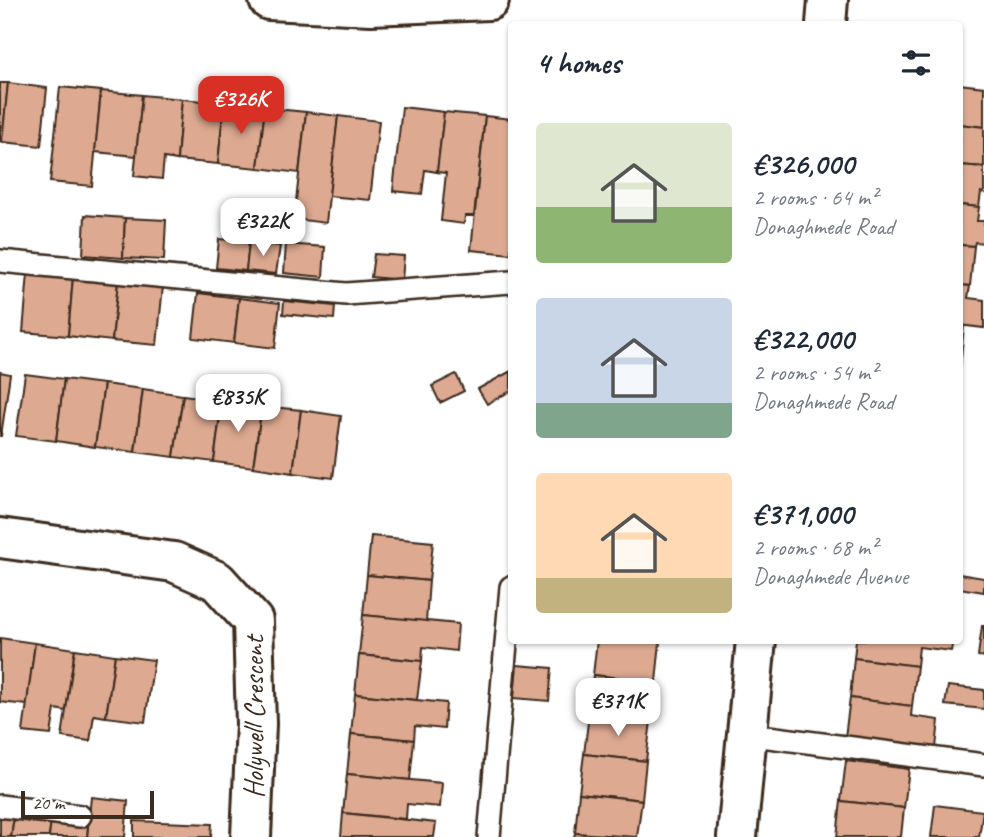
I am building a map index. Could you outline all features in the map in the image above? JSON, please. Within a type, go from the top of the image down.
[{"type":"street","points":[[268,0],[371,5],[489,0]]},
{"type":"street","points":[[826,21],[828,0]]},
{"type":"street","name":"Holywell Crescent","points":[[0,538],[174,562],[217,581],[253,621],[256,724],[251,837]]},
{"type":"street","points":[[737,837],[756,644]]},
{"type":"lane","points":[[0,261],[346,294],[508,282]]},
{"type":"lane","points":[[489,837],[508,621]]},
{"type":"lane","points":[[745,734],[984,765]]},
{"type":"lane","points":[[0,806],[80,816]]},
{"type":"building","points":[[0,83],[8,83],[2,142],[0,142]]},
{"type":"building","points":[[8,83],[47,88],[41,146],[2,142]]},
{"type":"building","points":[[963,84],[984,87],[984,127],[963,124]]},
{"type":"building","points":[[60,87],[101,91],[92,186],[50,182]]},
{"type":"building","points":[[101,91],[142,95],[136,156],[95,152]]},
{"type":"building","points":[[142,95],[182,99],[177,160],[164,158],[162,179],[134,176]]},
{"type":"building","points":[[182,99],[224,103],[218,164],[177,160]]},
{"type":"building","points":[[224,103],[265,108],[258,168],[218,164]]},
{"type":"building","points":[[402,107],[444,112],[437,172],[425,170],[422,194],[393,191]]},
{"type":"building","points":[[265,108],[306,112],[299,173],[258,168]]},
{"type":"building","points":[[306,112],[338,116],[326,223],[294,219]]},
{"type":"building","points":[[444,112],[485,116],[474,216],[465,216],[464,224],[441,221],[446,173],[437,172]]},
{"type":"building","points":[[338,116],[379,121],[370,200],[329,196]]},
{"type":"building","points":[[485,116],[508,119],[508,254],[471,250]]},
{"type":"building","points":[[963,124],[984,127],[984,167],[963,165]]},
{"type":"building","points":[[963,165],[984,167],[984,193],[981,192],[979,207],[963,205]]},
{"type":"building","points":[[963,205],[979,207],[977,221],[984,221],[984,243],[975,242],[974,246],[963,245]]},
{"type":"building","points":[[85,215],[125,218],[123,258],[83,255]]},
{"type":"building","points":[[125,218],[166,220],[164,260],[123,258]]},
{"type":"building","points":[[219,239],[249,242],[246,271],[216,268]]},
{"type":"building","points":[[249,242],[280,246],[276,274],[246,271]]},
{"type":"building","points":[[286,244],[325,247],[323,277],[284,273]]},
{"type":"building","points":[[963,245],[974,246],[970,286],[963,285]]},
{"type":"building","points":[[374,254],[404,256],[402,280],[371,277]]},
{"type":"building","points":[[28,273],[73,277],[68,336],[23,332]]},
{"type":"building","points":[[73,277],[118,282],[112,341],[68,336]]},
{"type":"building","points":[[118,282],[163,286],[157,345],[112,341]]},
{"type":"building","points":[[963,285],[970,286],[968,298],[984,300],[984,328],[963,325]]},
{"type":"building","points":[[198,293],[239,298],[234,343],[193,338]]},
{"type":"building","points":[[239,298],[280,303],[275,348],[234,343]]},
{"type":"building","points":[[284,301],[335,306],[334,319],[283,314]]},
{"type":"building","points":[[0,372],[10,374],[1,436],[0,436]]},
{"type":"building","points":[[508,373],[508,393],[487,404],[478,389]]},
{"type":"building","points":[[25,374],[64,379],[56,441],[16,436]]},
{"type":"building","points":[[456,374],[464,391],[440,403],[432,386]]},
{"type":"building","points":[[64,379],[104,384],[95,447],[56,441]]},
{"type":"building","points":[[104,384],[143,389],[135,452],[95,447]]},
{"type":"building","points":[[143,389],[183,395],[174,457],[135,452]]},
{"type":"building","points":[[183,395],[222,400],[214,462],[174,457]]},
{"type":"building","points":[[222,400],[262,406],[253,467],[214,462]]},
{"type":"building","points":[[262,406],[301,410],[293,473],[253,467]]},
{"type":"building","points":[[301,410],[341,416],[333,478],[293,473]]},
{"type":"building","points":[[371,536],[433,542],[429,581],[367,575]]},
{"type":"building","points":[[367,575],[429,581],[426,622],[363,615]]},
{"type":"building","points":[[963,575],[984,578],[984,592],[963,589]]},
{"type":"building","points":[[363,615],[458,624],[456,651],[423,647],[422,661],[359,655]]},
{"type":"building","points":[[984,626],[984,657],[978,656]]},
{"type":"building","points":[[0,638],[35,643],[27,705],[0,702]]},
{"type":"building","points":[[35,643],[75,649],[66,711],[55,709],[51,735],[23,732]]},
{"type":"building","points":[[597,644],[660,644],[656,682],[593,675]]},
{"type":"building","points":[[856,644],[952,644],[951,651],[919,647],[917,666],[854,658]]},
{"type":"building","points":[[75,649],[115,655],[106,717],[94,715],[90,741],[62,737]]},
{"type":"building","points":[[115,655],[154,660],[145,722],[106,717]]},
{"type":"building","points":[[359,655],[422,661],[417,700],[355,694]]},
{"type":"building","points":[[854,658],[917,666],[912,706],[850,698]]},
{"type":"building","points":[[517,665],[552,668],[549,701],[514,698]]},
{"type":"building","points":[[593,675],[656,682],[651,721],[589,714]]},
{"type":"building","points":[[948,686],[984,690],[984,709],[945,705]]},
{"type":"building","points":[[355,694],[446,703],[444,729],[415,726],[414,740],[351,734]]},
{"type":"building","points":[[850,698],[912,706],[911,716],[939,720],[936,748],[845,737]]},
{"type":"building","points":[[589,714],[651,721],[646,761],[584,754]]},
{"type":"building","points":[[351,734],[414,740],[410,780],[347,774]]},
{"type":"building","points":[[584,754],[646,761],[642,800],[579,793]]},
{"type":"building","points":[[846,761],[909,769],[904,808],[841,801]]},
{"type":"building","points":[[347,774],[442,783],[440,807],[407,804],[406,819],[343,813]]},
{"type":"building","points":[[579,793],[642,800],[637,837],[575,833]]},
{"type":"building","points":[[91,797],[128,801],[125,837],[87,837]]},
{"type":"building","points":[[841,801],[904,808],[901,837],[837,837]]},
{"type":"building","points":[[935,805],[983,811],[979,837],[931,837]]},
{"type":"building","points":[[343,813],[436,823],[434,837],[341,837]]},
{"type":"building","points":[[0,815],[14,816],[11,837],[0,837]]},
{"type":"building","points":[[14,816],[51,820],[49,837],[11,837]]},
{"type":"building","points":[[51,820],[88,824],[87,837],[49,837]]},
{"type":"building","points":[[134,821],[212,824],[211,837],[134,837]]},
{"type":"building","points":[[575,833],[612,837],[574,837]]}]
